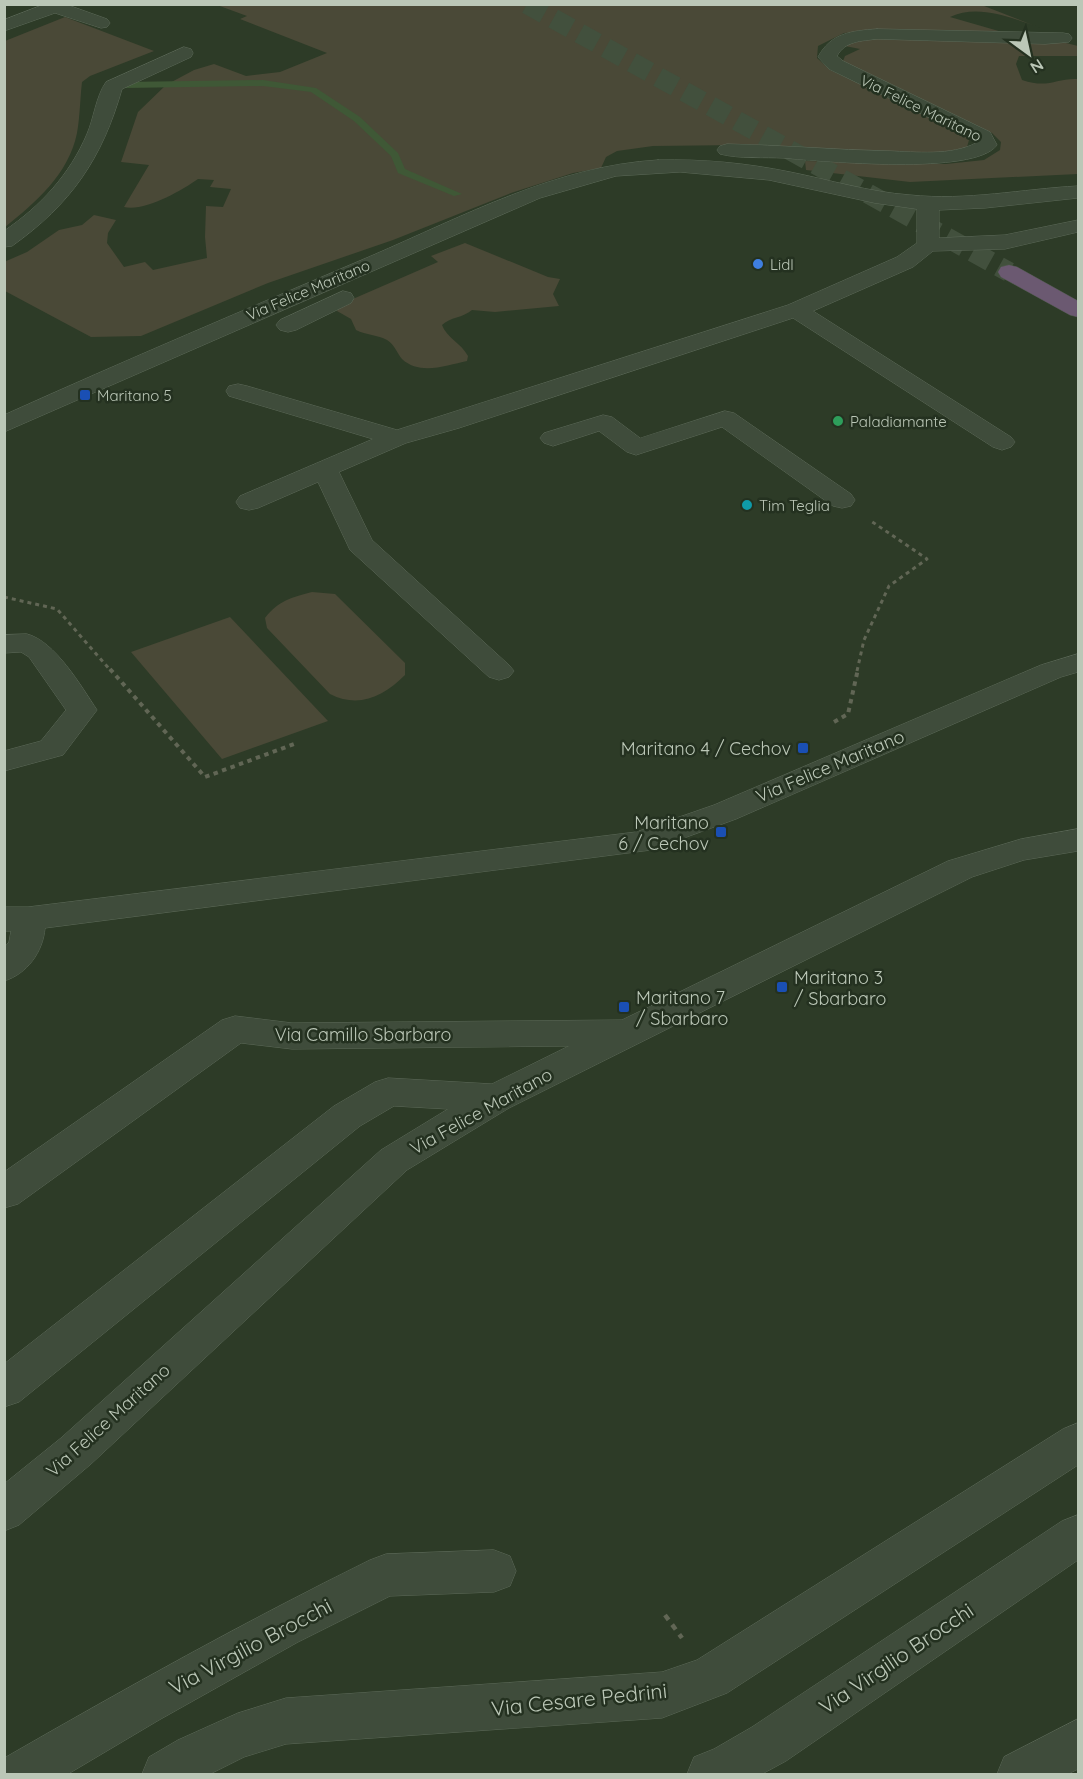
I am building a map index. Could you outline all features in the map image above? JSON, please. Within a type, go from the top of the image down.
[{"type":"highway","points":[[1009,272],[1078,310]]},
{"type":"street","points":[[4,26],[56,7],[101,23]]},
{"type":"street","name":"Via Felice Maritano","points":[[617,170],[621,159],[661,152],[734,150],[892,158],[944,158],[976,154],[987,146],[983,136],[836,65],[827,57],[830,48],[838,41],[850,36],[877,34],[1063,38]]},
{"type":"street","points":[[4,241],[41,216],[70,183],[89,152],[105,118],[113,86],[184,53]]},
{"type":"street","name":"Via Felice Maritano","points":[[4,425],[133,366],[533,194],[567,182],[617,170],[692,167],[728,169],[790,178],[884,198],[928,203],[1078,192]]},
{"type":"street","points":[[928,203],[928,245]]},
{"type":"street","points":[[249,502],[397,438],[450,423],[796,310],[905,262],[928,245],[1005,242],[1078,226]]},
{"type":"street","points":[[288,325],[430,260],[406,248]]},
{"type":"street","points":[[796,310],[1002,442]]},
{"type":"street","points":[[238,391],[397,438]]},
{"type":"street","points":[[553,438],[603,422],[636,447],[725,418],[842,500]]},
{"type":"street","points":[[326,469],[360,544],[500,671]]},
{"type":"street","points":[[4,645],[27,643],[39,651],[82,710],[52,748],[4,761]]},
{"type":"street","name":"Via Felice Maritano","points":[[16,919],[640,842],[725,812],[1051,671],[1078,663]]},
{"type":"street","name":"Via Felice Maritano","points":[[4,1511],[76,1451],[394,1160],[496,1098],[960,869],[1021,850],[1078,840]]},
{"type":"street","points":[[4,969],[23,952],[29,935],[16,919]]},
{"type":"street","name":"Via Camillo Sbarbaro","points":[[4,1193],[235,1029],[292,1036],[632,1032]]},
{"type":"street","points":[[4,1389],[357,1110],[388,1092],[496,1098]]},
{"type":"street","name":"Via Cesare Pedrini","points":[[166,1774],[192,1758],[250,1730],[286,1721],[662,1695],[711,1677],[1078,1442]]},
{"type":"street","name":"Via Virgilio Brocchi","points":[[711,1774],[724,1770],[769,1744],[1078,1535]]},
{"type":"street","name":"Via Virgilio Brocchi","points":[[23,1774],[142,1704],[262,1638],[386,1575],[494,1571]]},
{"type":"street","points":[[1021,1774],[1078,1743]]},
{"type":"path","points":[[838,762],[810,735],[848,714],[864,640],[889,586],[927,560],[842,500]]},
{"type":"path","points":[[4,597],[57,609],[205,777],[297,743]]},
{"type":"shaded area","points":[[979,4],[1043,29],[997,14],[973,12],[950,17],[1016,36],[866,31],[844,33],[818,46],[817,58],[830,70],[966,133],[969,140],[967,147],[959,151],[940,154],[740,145],[653,146],[617,151],[606,157],[601,168],[573,173],[511,193],[393,240],[268,283],[141,336],[91,337],[5,291],[4,262],[27,252],[59,230],[82,225],[94,215],[116,220],[108,233],[107,243],[124,267],[145,262],[153,270],[207,258],[206,206],[223,207],[231,189],[210,187],[214,180],[198,179],[152,204],[132,208],[124,207],[149,165],[121,162],[138,112],[166,85],[194,70],[214,64],[246,76],[280,72],[327,53],[240,19],[247,16],[217,5]]},
{"type":"shaded area","points":[[65,17],[154,51],[90,76],[82,82],[77,133],[67,162],[39,198],[5,227],[5,41]]},
{"type":"shaded area","points":[[876,37],[1062,42],[1078,46],[1078,56],[1019,56],[1016,64],[1022,80],[1031,83],[1078,79],[1078,174],[910,182],[806,170],[805,161],[946,164],[984,160],[1000,150],[1001,142],[992,133],[850,69],[843,61],[845,56],[860,49],[845,46],[848,41]]},
{"type":"shaded area","points":[[465,243],[548,277],[560,279],[553,294],[559,306],[495,312],[472,310],[449,320],[442,325],[465,351],[468,356],[467,361],[434,368],[409,364],[387,340],[356,330],[351,319],[337,311],[339,305],[438,262],[431,256]]},
{"type":"shaded area","points":[[312,592],[335,594],[405,663],[405,675],[388,689],[370,698],[351,700],[330,694],[267,628],[265,618],[280,603]]},
{"type":"shaded area","points":[[230,617],[328,721],[222,759],[131,652]]},
{"type":"waterway","points":[[124,85],[263,83],[313,90],[357,119],[395,155],[401,171],[457,194]]},
{"type":"tunnel","points":[[527,4],[1009,272]]},
{"type":"place","name":"Lidl","points":[[758,264]]},
{"type":"place","name":"Maritano 5","points":[[85,395]]},
{"type":"place","name":"Paladiamante","points":[[838,421]]},
{"type":"place","name":"Tim Teglia","points":[[747,505]]},
{"type":"place","name":"Maritano 4 / Cechov","points":[[803,748]]},
{"type":"place","name":"Maritano 6 / Cechov","points":[[721,832]]},
{"type":"place","name":"Maritano 3 / Sbarbaro","points":[[782,987]]},
{"type":"place","name":"Maritano 7 / Sbarbaro","points":[[624,1007]]}]
